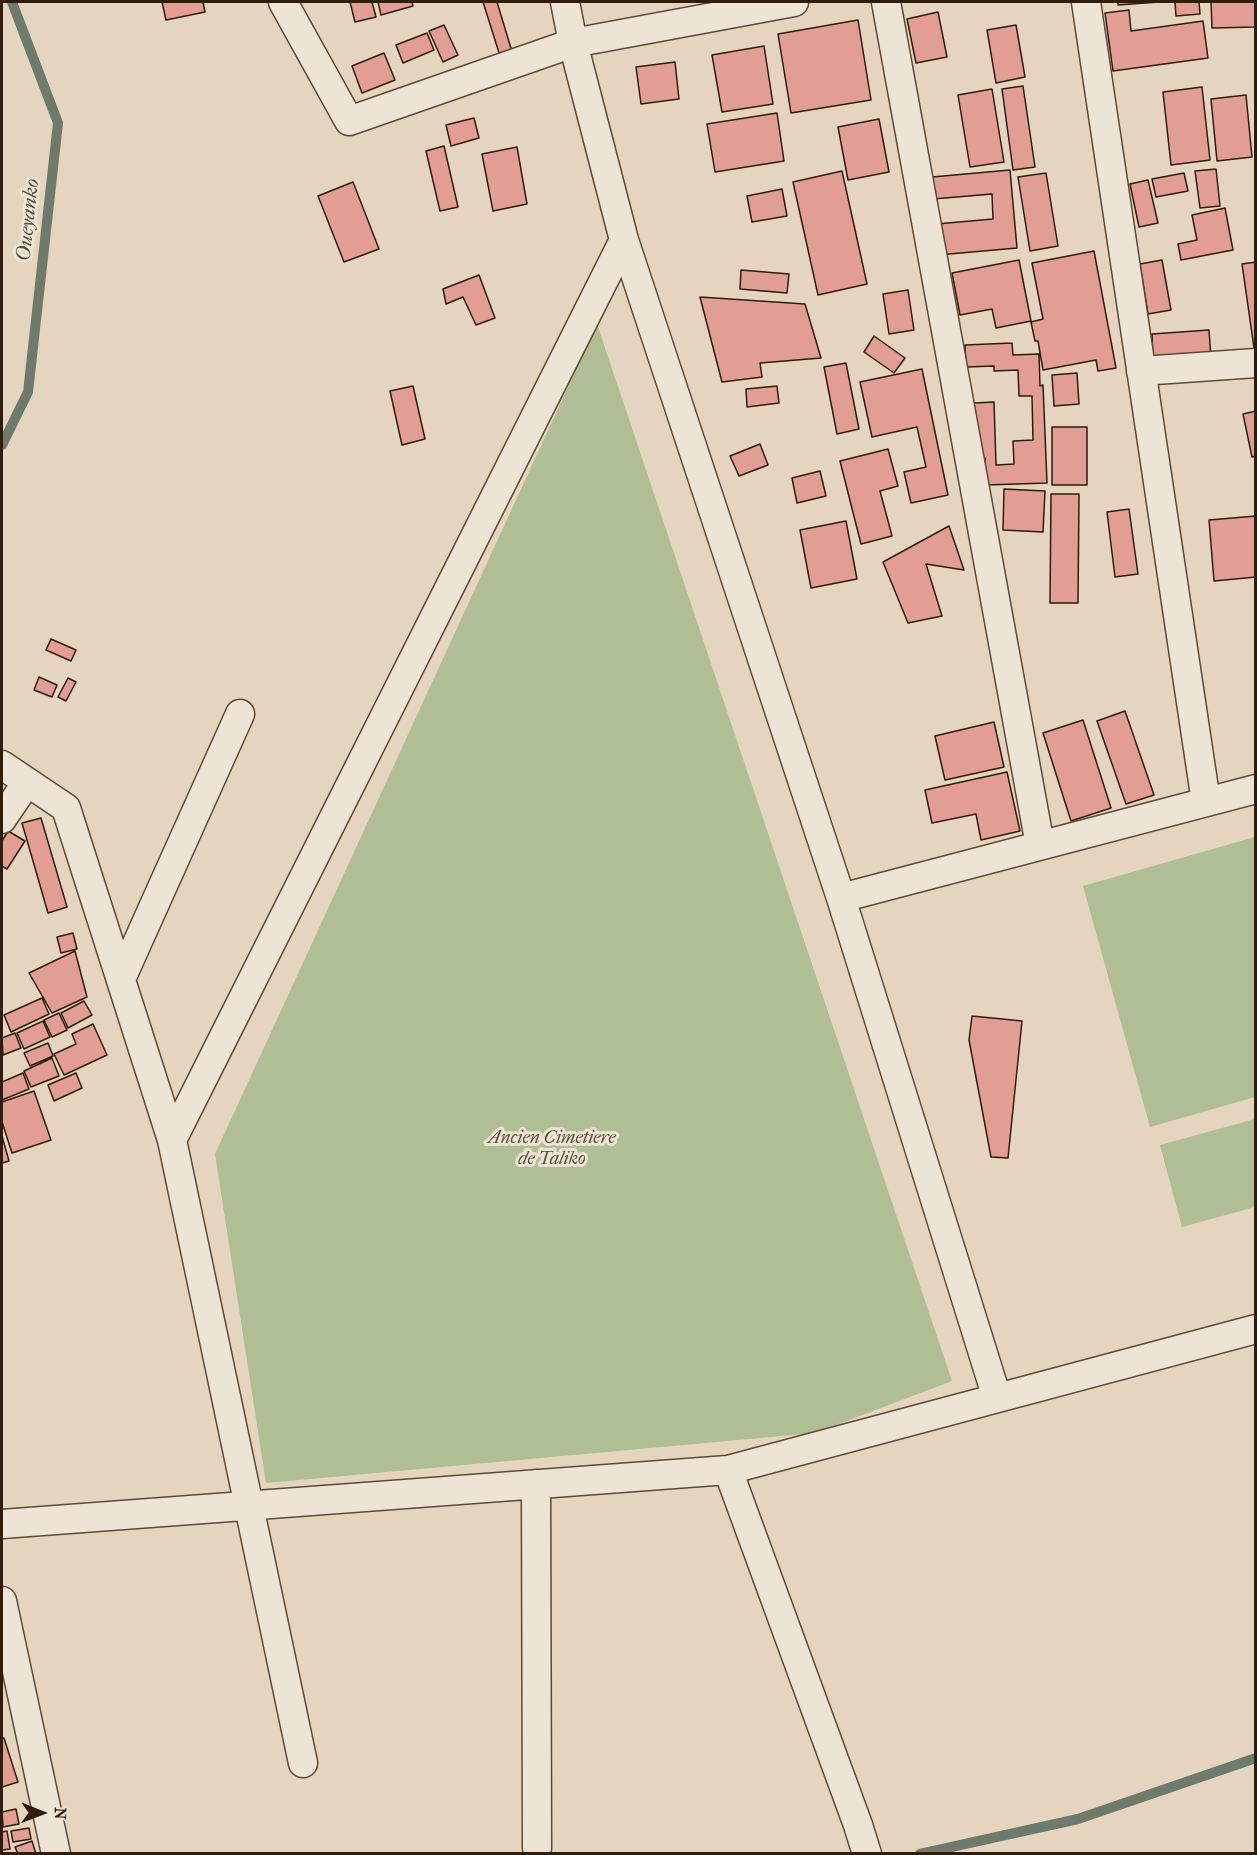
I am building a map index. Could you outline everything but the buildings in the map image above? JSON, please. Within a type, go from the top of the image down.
[{"type":"street","points":[[283,2],[349,121],[573,43],[794,2]]},
{"type":"street","points":[[565,2],[573,43],[624,240],[841,898],[997,1398]]},
{"type":"street","points":[[573,43],[585,2]]},
{"type":"street","points":[[886,2],[1040,845]]},
{"type":"street","points":[[1086,2],[1206,802]]},
{"type":"street","points":[[172,1140],[624,240]]},
{"type":"street","points":[[1141,371],[1256,363]]},
{"type":"street","points":[[121,979],[240,714]]},
{"type":"street","points":[[2,765],[66,808],[172,1140],[303,1762]]},
{"type":"street","points":[[2,819],[27,782]]},
{"type":"street","points":[[841,898],[1256,789]]},
{"type":"street","points":[[2,1524],[728,1470],[1256,1329]]},
{"type":"street","points":[[728,1470],[867,1854]]},
{"type":"street","points":[[536,1484],[537,1848]]},
{"type":"street","points":[[2,1601],[13,1710],[56,1854]]},
{"type":"green space","name":"Ancien Cimetiere de Taliko","points":[[597,324],[952,1381],[815,1433],[266,1483],[215,1154]]},
{"type":"green space","points":[[1255,837],[1255,1097],[1150,1127],[1083,886]]},
{"type":"green space","points":[[1255,1119],[1255,1207],[1182,1227],[1160,1145]]},
{"type":"waterway","name":"Oueyanko","points":[[2,445],[28,392],[58,123],[12,2]]},
{"type":"waterway","points":[[920,1854],[1078,1819],[1256,1758]]}]
